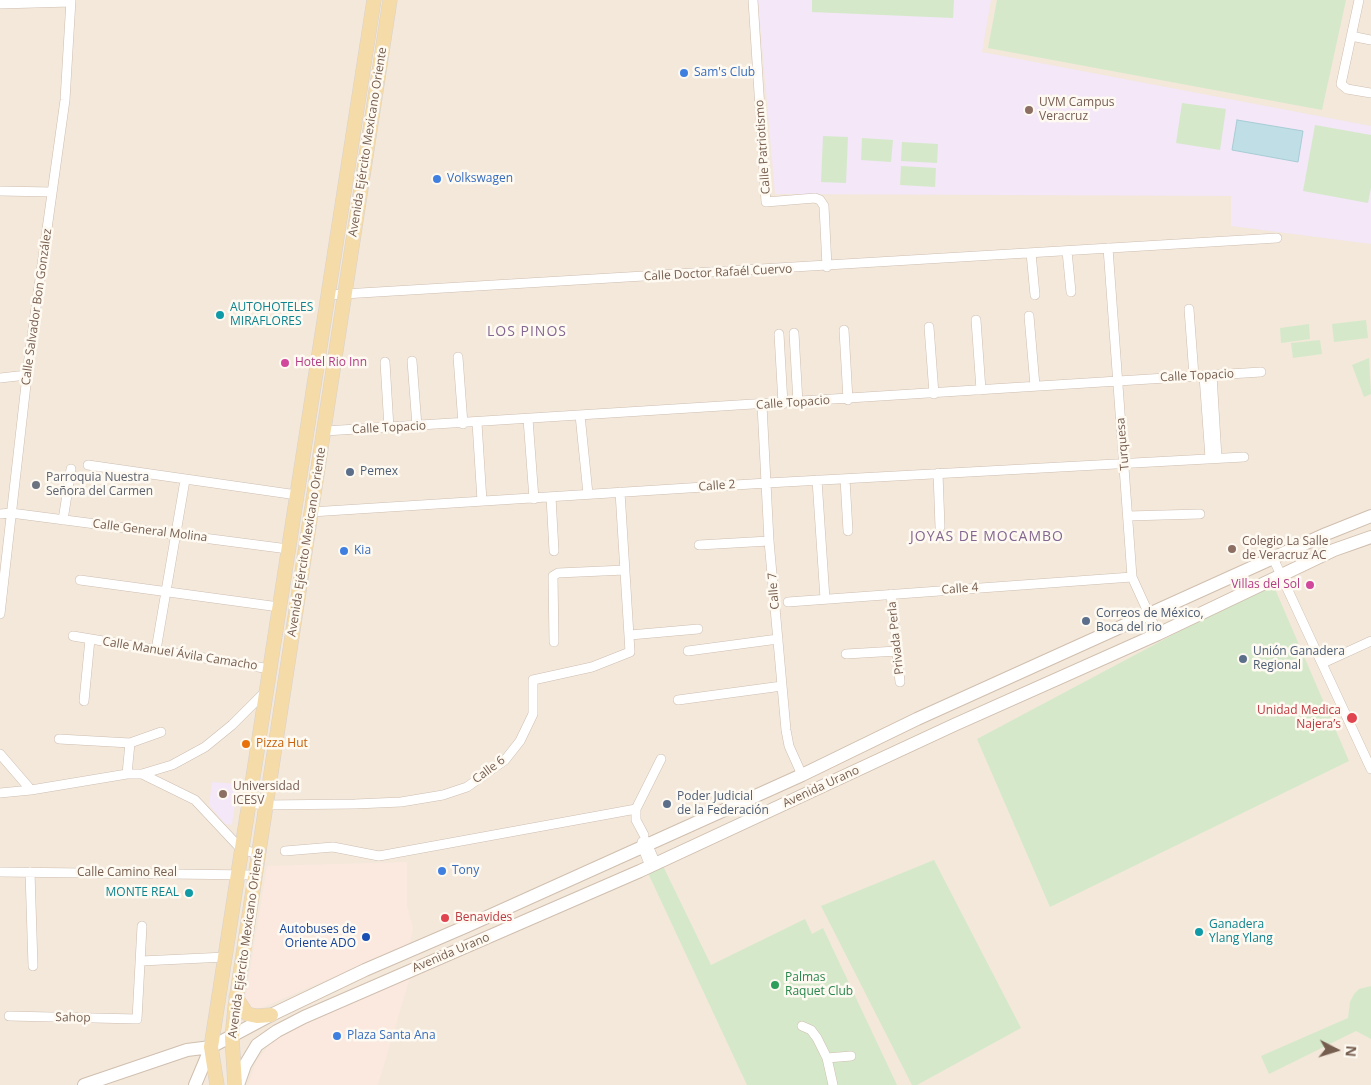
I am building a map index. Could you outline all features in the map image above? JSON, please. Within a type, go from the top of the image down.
[{"type":"main road","name":"Avenida Ejército Mexicano Oriente","points":[[217,1085],[211,1047],[374,0]]},
{"type":"main road","name":"Avenida Ejército Mexicano Oriente","points":[[237,1085],[232,1038],[236,997],[325,431],[390,0]]},
{"type":"main road","name":"Avenida Urano","points":[[84,1085],[187,1050],[211,1047],[232,1038],[271,1015],[365,970],[644,842],[802,775],[917,718],[1371,516]]},
{"type":"main road","name":"Avenida Urano","points":[[237,1085],[245,1065],[257,1045],[277,1031],[368,988],[653,865],[954,725],[1158,634],[1334,550],[1371,537]]},
{"type":"main road","points":[[735,804],[744,823]]},
{"type":"main road","points":[[236,997],[247,1014],[257,1016],[271,1015]]},
{"type":"main road","points":[[195,1085],[211,1047]]},
{"type":"street","name":"Calle Patriotismo","points":[[753,0],[766,202],[815,198],[820,200],[824,206],[827,267]]},
{"type":"street","points":[[1359,0],[1341,84],[1343,88],[1371,93]]},
{"type":"street","points":[[0,4],[71,1]]},
{"type":"street","name":"Calle Salvador Bon González","points":[[0,614],[27,375],[65,100],[71,1]]},
{"type":"street","points":[[1351,36],[1371,40]]},
{"type":"street","points":[[0,191],[52,192]]},
{"type":"street","name":"Calle Doctor Rafaél Cuervo","points":[[327,295],[827,267],[1277,238]]},
{"type":"street","name":"Turquesa","points":[[1108,248],[1132,577],[1158,634]]},
{"type":"street","points":[[1067,251],[1071,292]]},
{"type":"street","points":[[1031,253],[1035,295]]},
{"type":"street","points":[[1189,310],[1194,376]]},
{"type":"street","points":[[1029,316],[1035,386]]},
{"type":"street","points":[[976,320],[982,390]]},
{"type":"street","points":[[929,327],[934,394]]},
{"type":"street","points":[[844,330],[848,400]]},
{"type":"street","points":[[794,333],[798,403]]},
{"type":"street","points":[[779,334],[783,404]]},
{"type":"street","points":[[458,356],[463,424]]},
{"type":"street","points":[[412,361],[417,426]]},
{"type":"street","points":[[385,362],[389,428]]},
{"type":"street","name":"Calle Topacio","points":[[325,431],[848,400],[1261,372]]},
{"type":"street","points":[[0,378],[27,375]]},
{"type":"street","points":[[1208,375],[1213,458]]},
{"type":"street","name":"Calle 7","points":[[762,405],[769,540],[782,686],[789,746],[802,775]]},
{"type":"street","points":[[580,416],[588,494]]},
{"type":"street","points":[[528,419],[534,498]]},
{"type":"street","points":[[477,423],[482,501]]},
{"type":"street","name":"Calle 2","points":[[311,512],[767,483],[1244,456]]},
{"type":"street","points":[[88,465],[297,495]]},
{"type":"street","points":[[64,520],[71,469]]},
{"type":"street","points":[[938,473],[940,527]]},
{"type":"street","points":[[845,479],[848,531]]},
{"type":"street","points":[[156,650],[185,480]]},
{"type":"street","points":[[818,480],[826,599]]},
{"type":"street","name":"Calle 6","points":[[248,803],[265,805],[401,802],[443,795],[467,787],[505,760],[520,741],[533,714],[533,680],[592,667],[630,652],[620,492]]},
{"type":"street","points":[[551,497],[554,551]]},
{"type":"street","name":"Calle General Molina","points":[[0,514],[11,513],[288,549]]},
{"type":"street","points":[[1128,516],[1200,514]]},
{"type":"street","points":[[699,545],[769,540]]},
{"type":"street","points":[[1273,558],[1371,769]]},
{"type":"street","points":[[554,642],[551,581],[553,576],[558,573],[625,570]]},
{"type":"street","name":"Calle 4","points":[[788,602],[1132,577]]},
{"type":"street","points":[[80,580],[279,607]]},
{"type":"street","name":"Privada Perla","points":[[891,594],[900,682]]},
{"type":"street","points":[[630,635],[698,629]]},
{"type":"street","name":"Calle Manuel Ávila Camacho","points":[[72,636],[270,669]]},
{"type":"street","points":[[84,701],[90,639]]},
{"type":"street","points":[[688,651],[778,639]]},
{"type":"street","points":[[1323,663],[1371,641]]},
{"type":"street","points":[[846,654],[897,651]]},
{"type":"street","points":[[678,700],[782,686]]},
{"type":"street","points":[[0,793],[31,790],[127,774],[142,774],[172,765],[205,747],[232,725],[266,691]]},
{"type":"street","points":[[59,740],[130,743],[161,732]]},
{"type":"street","points":[[127,774],[130,743]]},
{"type":"street","points":[[1361,747],[1371,743]]},
{"type":"street","points":[[0,754],[31,790]]},
{"type":"street","points":[[653,865],[636,820],[636,809],[661,759]]},
{"type":"street","points":[[142,774],[195,800],[241,850],[258,854]]},
{"type":"street","points":[[285,851],[333,847],[379,856],[636,809]]},
{"type":"street","name":"Calle Camino Real","points":[[0,872],[237,873],[255,875]]},
{"type":"street","points":[[30,872],[33,966]]},
{"type":"street","points":[[142,926],[140,961],[226,957]]},
{"type":"street","name":"Sahop","points":[[9,1016],[137,1019],[140,961]]},
{"type":"street","points":[[802,1026],[811,1030],[827,1058],[832,1085]]},
{"type":"street","points":[[827,1058],[851,1056]]},
{"type":"shaded area","points":[[0,0],[1371,0],[1371,1085],[0,1085]]},
{"type":"shaded area","name":"UVM Campus Veracruz","points":[[758,0],[991,0],[982,52],[1371,126],[1371,244],[1231,226],[1231,196],[775,194]]},
{"type":"shaded area","name":"Universidad ICESV","points":[[212,782],[238,784],[232,825],[225,824],[209,805]]},
{"type":"shaded area","points":[[407,862],[407,905],[413,928],[410,944],[259,1009],[250,1007],[245,1000],[267,866]]},
{"type":"shaded area","name":"Plaza Santa Ana","points":[[411,974],[378,1085],[248,1085],[256,1062],[270,1044],[291,1027]]},
{"type":"green space","points":[[812,0],[954,0],[953,18],[812,12]]},
{"type":"green space","points":[[997,0],[1346,0],[1322,110],[988,48]]},
{"type":"green space","points":[[1182,103],[1226,109],[1220,150],[1176,143]]},
{"type":"green space","points":[[1315,125],[1371,135],[1371,188],[1368,203],[1303,191]]},
{"type":"green space","points":[[823,136],[848,137],[846,183],[821,182]]},
{"type":"green space","points":[[862,138],[893,140],[891,162],[861,160]]},
{"type":"green space","points":[[902,142],[938,144],[937,163],[901,161]]},
{"type":"green space","points":[[901,166],[936,168],[935,187],[900,185]]},
{"type":"green space","points":[[1366,320],[1368,338],[1334,342],[1332,324]]},
{"type":"green space","points":[[1309,324],[1310,339],[1281,343],[1280,328]]},
{"type":"green space","points":[[1320,340],[1322,354],[1293,358],[1291,343]]},
{"type":"green space","points":[[1369,358],[1371,394],[1364,397],[1352,365]]},
{"type":"green space","points":[[1272,582],[1349,761],[1050,907],[977,739]]},
{"type":"green space","points":[[934,860],[1021,1028],[917,1085],[912,1085],[821,906]]},
{"type":"green space","name":"Palmas Raquet Club","points":[[663,866],[711,965],[805,919],[812,934],[823,928],[897,1085],[747,1085],[648,873]]},
{"type":"green space","points":[[1371,986],[1371,1039],[1356,1031],[1269,1074],[1261,1056],[1348,1018],[1350,1002],[1354,994],[1359,989]]},
{"type":"water","points":[[1237,120],[1303,131],[1298,162],[1232,150]]},
{"type":"place","name":"Sam's Club","points":[[684,73]]},
{"type":"place","name":"UVM Campus Veracruz","points":[[1029,110]]},
{"type":"place","name":"Volkswagen","points":[[437,179]]},
{"type":"place","name":"AUTOHOTELES MIRAFLORES","points":[[220,315]]},
{"type":"place","name":"Hotel Rio Inn","points":[[285,363]]},
{"type":"place","name":"Pemex","points":[[350,472]]},
{"type":"place","name":"Parroquia Nuestra Señora del Carmen","points":[[36,485]]},
{"type":"place","name":"Colegio La Salle de Veracruz AC","points":[[1232,549]]},
{"type":"place","name":"Kia","points":[[344,551]]},
{"type":"place","name":"Villas del Sol","points":[[1310,585]]},
{"type":"place","name":"Correos de México, Boca del rio","points":[[1086,621]]},
{"type":"place","name":"Unión Ganadera Regional","points":[[1243,659]]},
{"type":"place","name":"Unidad Medica Najera’s","points":[[1352,718]]},
{"type":"place","name":"Pizza Hut","points":[[246,744]]},
{"type":"place","name":"Universidad ICESV","points":[[223,794]]},
{"type":"place","name":"Poder Judicial de la Federación","points":[[667,804]]},
{"type":"place","name":"Tony","points":[[442,871]]},
{"type":"place","name":"MONTE REAL","points":[[189,893]]},
{"type":"place","name":"Benavides","points":[[445,918]]},
{"type":"place","name":"Ganadera Ylang Ylang","points":[[1199,932]]},
{"type":"place","name":"Autobuses de Oriente ADO","points":[[366,937]]},
{"type":"place","name":"Palmas Raquet Club","points":[[775,985]]},
{"type":"place","name":"Plaza Santa Ana","points":[[337,1036]]},
{"type":"district","name":"LOS PINOS","points":[[527,332]]},
{"type":"district","name":"JOYAS DE MOCAMBO","points":[[987,537]]}]
